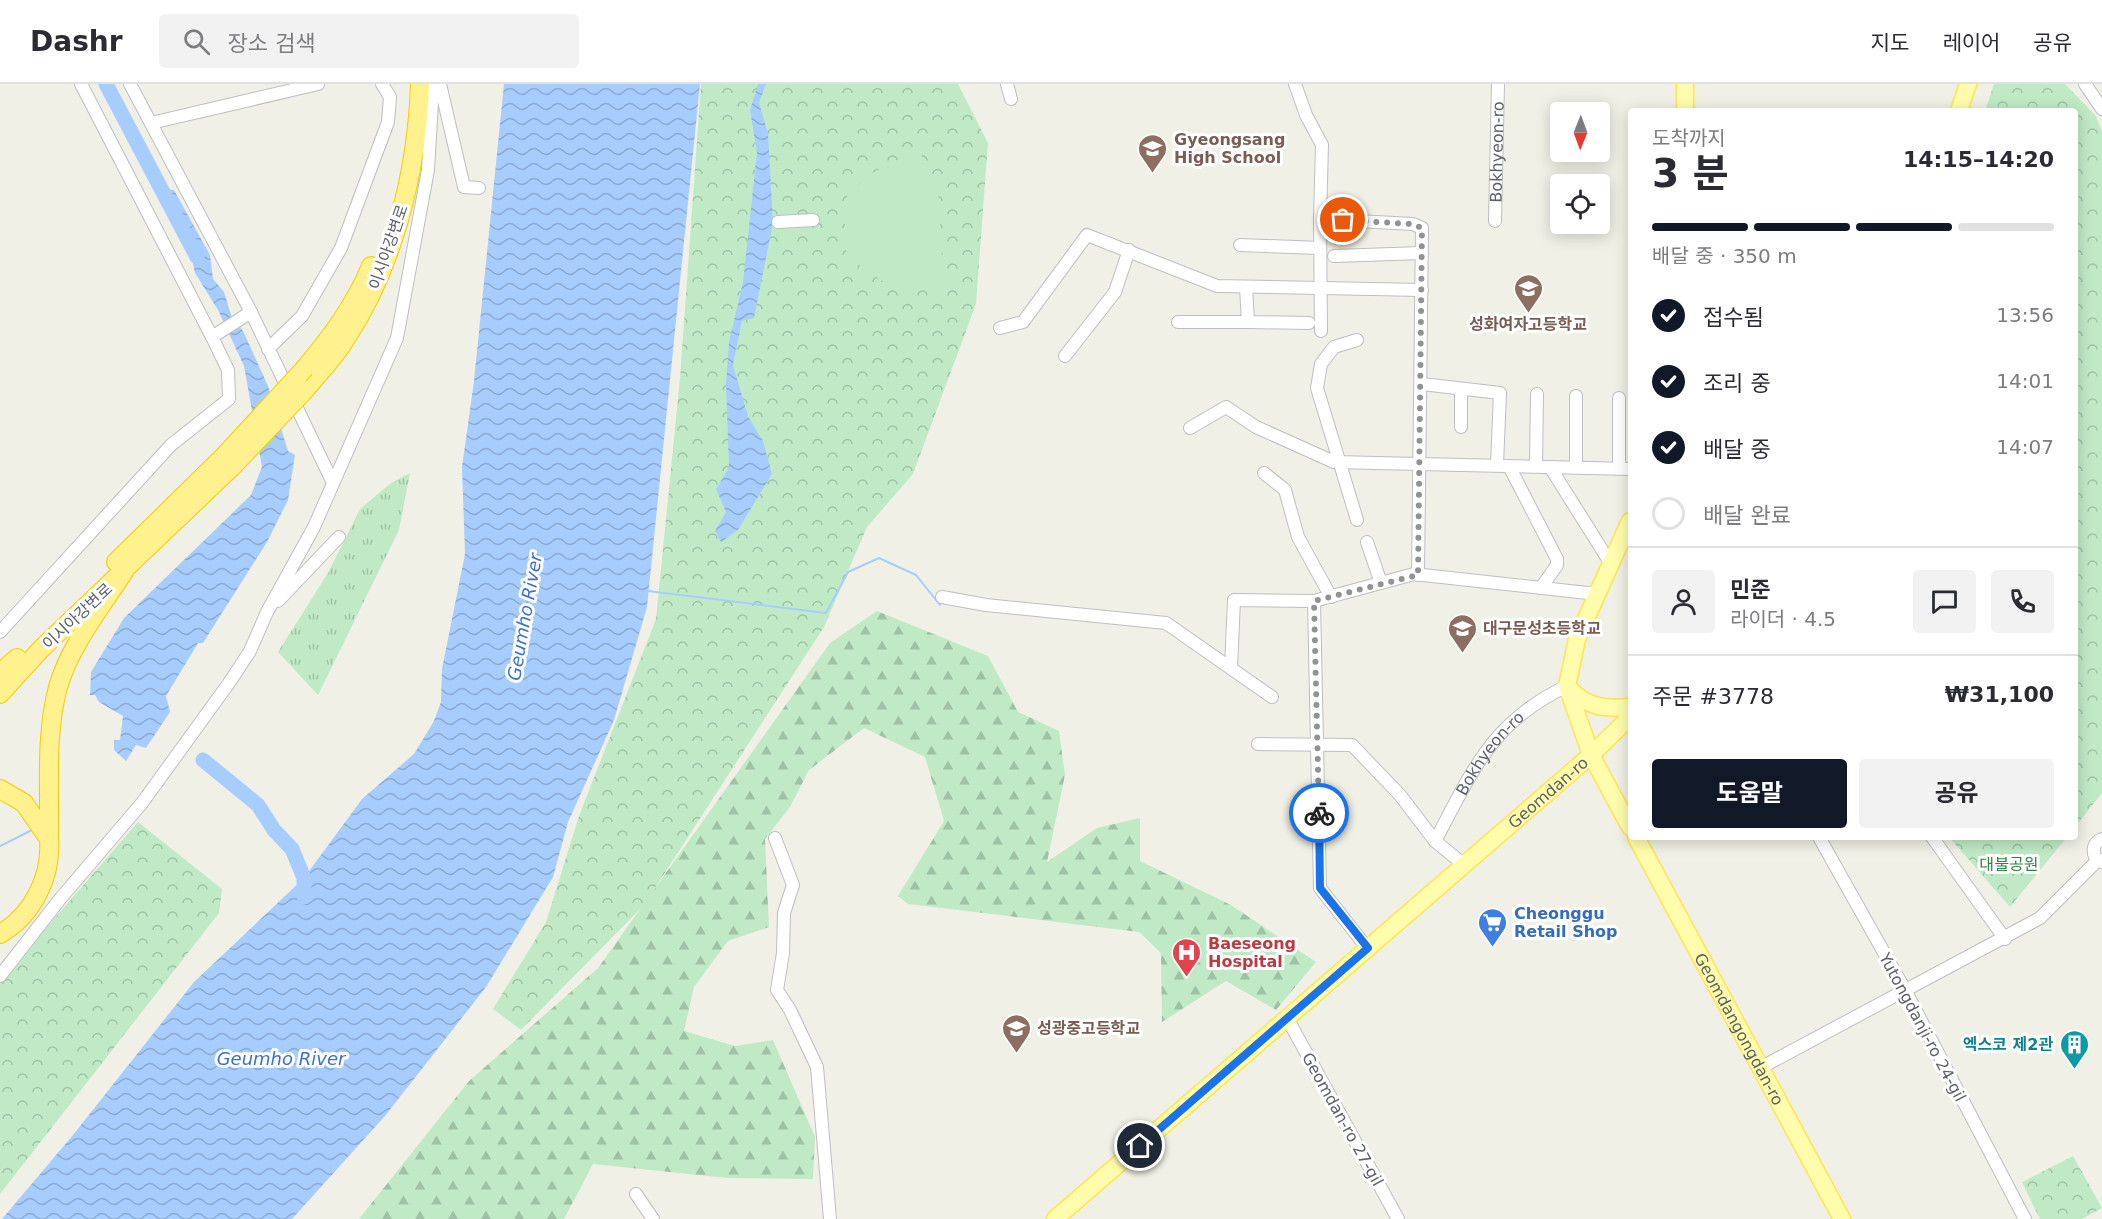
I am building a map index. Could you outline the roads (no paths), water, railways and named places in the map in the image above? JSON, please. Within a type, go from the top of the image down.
[{"type":"highway","name":"이시아강변로","points":[[0,694],[41,649],[125,570],[229,461],[333,334],[352,304],[389,218],[398,181],[412,84]]},
{"type":"highway","name":"이시아강변로","points":[[0,678],[17,658],[305,390],[344,342],[372,294],[391,243],[408,184],[420,84]]},
{"type":"highway","points":[[0,934],[22,914],[45,880],[51,860],[49,769],[52,727],[59,686],[68,662],[125,570]]},
{"type":"highway","points":[[0,673],[17,658]]},
{"type":"highway","points":[[0,789],[24,802],[49,839]]},
{"type":"main road","points":[[1685,84],[1685,108]]},
{"type":"main road","points":[[1960,108],[1968,84]]},
{"type":"main road","points":[[1628,526],[1577,639],[1567,686],[1592,755],[1628,824]]},
{"type":"main road","points":[[1567,686],[1580,700],[1604,709],[1628,707]]},
{"type":"main road","name":"Geomdan-ro","points":[[1055,1219],[1463,864],[1592,755],[1628,719]]},
{"type":"main road","name":"Geomdangongdan-ro","points":[[1638,840],[1842,1219]]},
{"type":"street","points":[[0,632],[171,445],[229,399],[228,370],[81,84]]},
{"type":"street","points":[[130,84],[250,312],[333,483]]},
{"type":"street","points":[[151,123],[318,84]]},
{"type":"street","points":[[268,349],[302,316],[341,248],[388,122],[390,97],[382,84]]},
{"type":"street","points":[[0,976],[60,899],[142,803],[229,683],[250,651],[267,612],[314,527],[397,338],[428,170],[433,84]]},
{"type":"street","points":[[440,84],[464,187],[479,188]]},
{"type":"street","points":[[1007,84],[1011,99]]},
{"type":"street","points":[[1295,84],[1306,115],[1322,145],[1321,332]]},
{"type":"street","name":"Bokhyeon-ro","points":[[1495,221],[1498,84]]},
{"type":"street","points":[[2085,84],[2102,108]]},
{"type":"street","points":[[1320,219],[1413,224],[1422,228],[1418,575]]},
{"type":"street","points":[[778,222],[813,220]]},
{"type":"street","points":[[1000,328],[1023,322],[1087,235],[1217,286],[1422,290]]},
{"type":"street","points":[[1240,245],[1320,248]]},
{"type":"street","points":[[1065,356],[1115,292],[1129,250]]},
{"type":"street","points":[[1334,256],[1422,253]]},
{"type":"street","points":[[1246,287],[1248,322]]},
{"type":"street","points":[[212,337],[250,312]]},
{"type":"street","points":[[1178,322],[1309,322]]},
{"type":"street","points":[[1357,340],[1334,347],[1321,364],[1317,388],[1357,520]]},
{"type":"street","points":[[1422,384],[1500,393],[1503,466],[1557,560],[1557,564],[1541,588]]},
{"type":"street","points":[[1461,389],[1461,427]]},
{"type":"street","points":[[1536,466],[1537,394]]},
{"type":"street","points":[[1576,396],[1576,467]]},
{"type":"street","points":[[1190,428],[1226,407],[1256,427],[1334,462],[1625,468],[1619,398]]},
{"type":"street","points":[[1550,467],[1611,564]]},
{"type":"street","points":[[1264,473],[1285,490],[1298,537],[1331,597]]},
{"type":"street","points":[[267,612],[339,537]]},
{"type":"street","points":[[1367,542],[1381,583]]},
{"type":"street","points":[[1231,668],[1234,600],[1314,601],[1418,575],[1598,594]]},
{"type":"street","points":[[942,597],[986,605],[1166,622],[1272,697]]},
{"type":"street","points":[[1314,601],[1320,888],[1368,948]]},
{"type":"street","name":"Bokhyeon-ro","points":[[1435,841],[1482,754],[1514,719],[1539,699],[1567,686]]},
{"type":"street","points":[[1258,744],[1352,745],[1400,795],[1435,841],[1463,864]]},
{"type":"street","points":[[775,838],[793,885],[784,913],[783,953],[777,990],[790,1010],[817,1067],[830,1219]]},
{"type":"street","points":[[1760,1068],[2005,939],[2040,918],[2100,861],[2093,849],[2096,842],[2102,838]]},
{"type":"street","name":"Yutongdanji-ro 24-gil","points":[[1821,840],[1905,990],[2025,1219]]},
{"type":"street","points":[[1934,840],[2005,939]]},
{"type":"street","name":"Geomdan-ro 27-gil","points":[[1287,1018],[1398,1219]]},
{"type":"street","points":[[636,1194],[653,1219]]},
{"type":"water","name":"Geumho River","points":[[504,84],[700,84],[647,607],[614,720],[568,822],[553,877],[486,987],[385,1116],[292,1219],[2,1219],[73,1135],[194,982],[304,878],[362,799],[414,754],[434,721],[441,702],[442,669],[465,554],[462,467],[474,381]]},
{"type":"water","points":[[758,84],[766,84],[759,103],[768,133],[773,223],[754,318],[742,321],[733,365],[748,416],[763,441],[772,474],[738,530],[721,542],[715,531],[726,512],[716,489],[729,468],[726,384],[729,342],[743,282],[757,152],[750,110]]},
{"type":"water","points":[[166,189],[174,190],[210,255],[213,279],[224,292],[231,315],[243,331],[268,386],[288,451],[295,455],[288,500],[267,542],[203,643],[198,643],[166,696],[170,712],[146,748],[136,745],[126,761],[114,750],[114,740],[120,740],[123,716],[99,702],[95,695],[90,695],[91,672],[124,618],[251,495],[262,467],[244,366],[218,310],[195,273],[188,240]]},
{"type":"waterway","points":[[106,84],[197,257]]},
{"type":"waterway","points":[[648,591],[826,613],[848,572],[879,558],[916,575],[940,605]]},
{"type":"waterway","points":[[203,760],[258,805],[274,830],[292,849],[304,878],[304,897]]},
{"type":"waterway","points":[[0,846],[32,830]]},
{"type":"place","name":"Gyeongsang High School","points":[[1153,174]]},
{"type":"place","name":"성화여자고등학교","points":[[1528,314]]},
{"type":"place","name":"대구문성초등학교","points":[[1462,654]]},
{"type":"place","name":"Cheonggu Retail Shop","points":[[1493,948]]},
{"type":"place","name":"Baeseong Hospital","points":[[1187,978]]},
{"type":"place","name":"성광중고등학교","points":[[1016,1054]]},
{"type":"place","name":"엑스코 제2관","points":[[2074,1070]]},
{"type":"park label","name":"대불공원","points":[[2009,864]]}]
